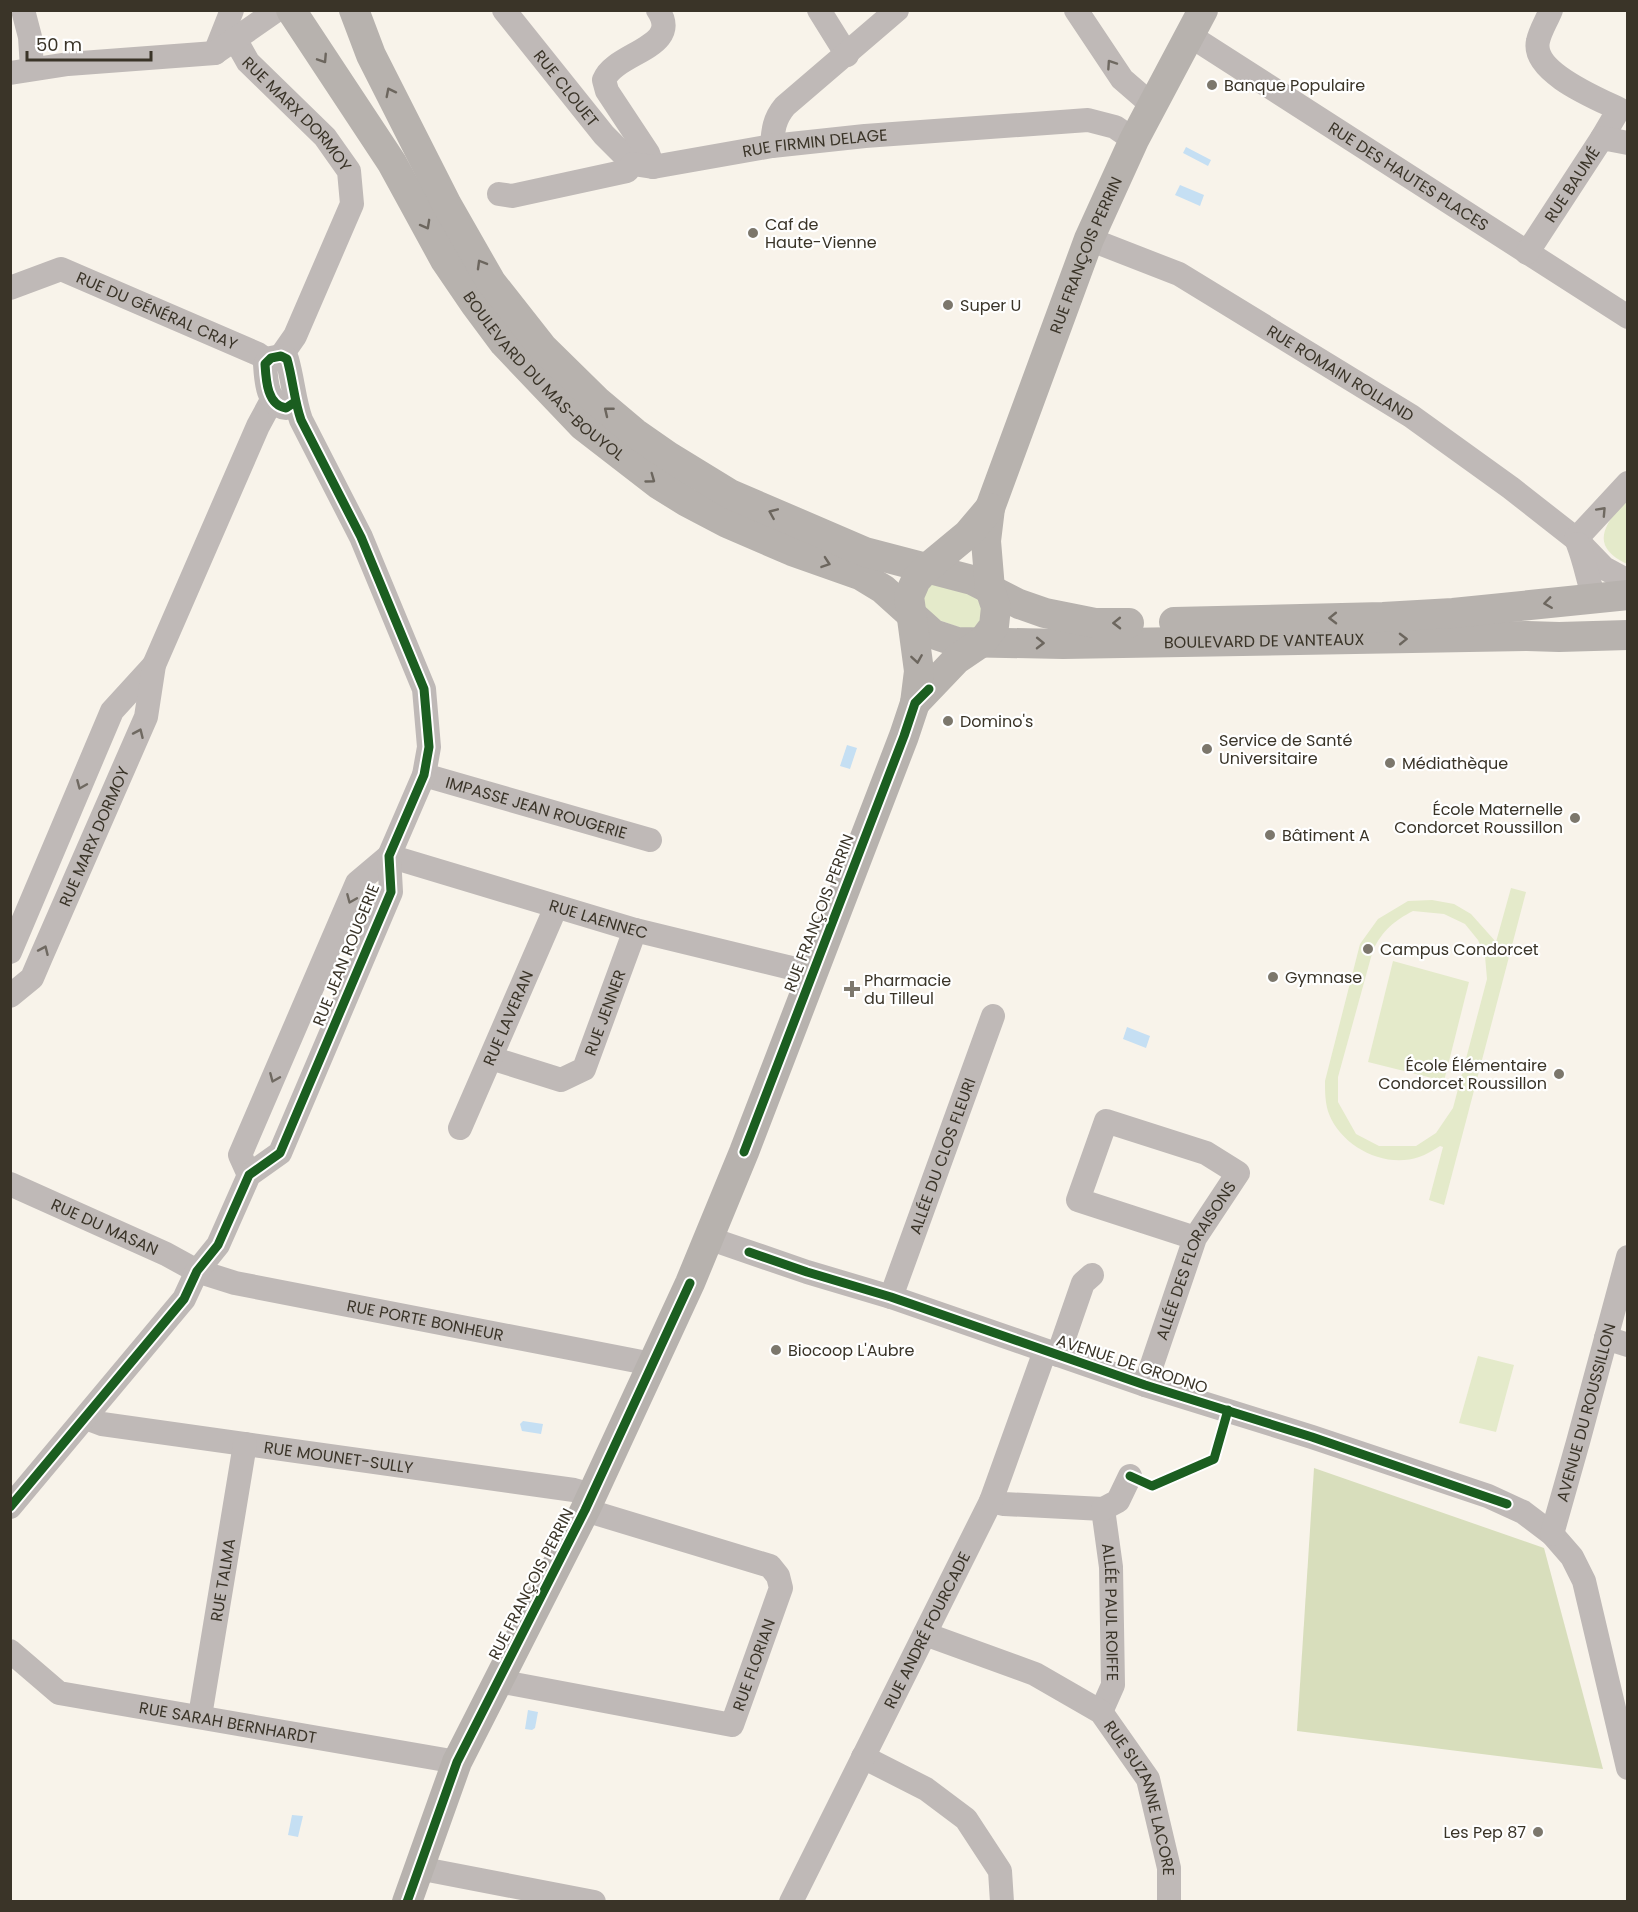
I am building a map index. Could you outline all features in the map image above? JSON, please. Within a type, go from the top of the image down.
[{"type":"main road","name":"BOULEVARD DU MAS-BOUYOL","points":[[291,10],[392,163],[445,260],[504,343],[583,426],[650,478],[687,502],[727,524],[782,547],[860,574],[883,589],[910,615]]},
{"type":"main road","name":"BOULEVARD DU MAS-BOUYOL","points":[[354,10],[371,55],[447,205],[491,282],[543,348],[597,401],[668,456],[730,494],[865,552],[927,568]]},
{"type":"main road","name":"RUE FRANÇOIS PERRIN","points":[[915,704],[957,659],[982,642],[994,626],[996,616],[990,589],[986,542],[990,508],[1089,239],[1134,140],[1196,23]]},
{"type":"main road","name":"RUE FRANÇOIS PERRIN","points":[[407,1902],[458,1762],[588,1502],[652,1364],[744,1152],[915,704],[919,671],[909,597],[916,580],[927,568],[969,534],[990,508]]},
{"type":"main road","name":"BOULEVARD DE VANTEAUX","points":[[927,568],[972,580],[1024,606],[1095,624],[1383,617],[1454,613],[1613,621]]},
{"type":"main road","name":"BOULEVARD DE VANTEAUX","points":[[910,615],[933,634],[957,642],[1063,644],[1559,637],[1613,621],[1628,595]]},
{"type":"street","points":[[23,10],[30,37],[21,71],[214,53],[276,10]]},
{"type":"street","points":[[214,53],[232,10]]},
{"type":"street","name":"RUE CLOUET","points":[[504,10],[604,135],[643,165]]},
{"type":"street","points":[[643,165],[648,153],[607,91],[604,80],[613,67],[655,42],[661,35],[665,27],[658,10]]},
{"type":"street","points":[[819,10],[847,55]]},
{"type":"street","points":[[772,146],[773,128],[777,116],[785,106],[897,10]]},
{"type":"street","points":[[1076,10],[1122,79],[1152,105]]},
{"type":"street","points":[[1551,10],[1537,42],[1540,59],[1560,78],[1618,109],[1602,138]]},
{"type":"street","name":"RUE DES HAUTES PLACES","points":[[1196,23],[1527,253],[1628,318]]},
{"type":"street","name":"RUE MARX DORMOY","points":[[235,39],[248,62],[324,137],[349,171],[352,204],[295,336],[279,358]]},
{"type":"street","name":"RUE FIRMIN DELAGE","points":[[499,194],[512,196],[627,171],[643,165],[772,146],[865,136],[1088,120],[1115,127],[1134,140]]},
{"type":"street","name":"RUE BAUMÉ","points":[[1527,253],[1602,138],[1628,143]]},
{"type":"street","name":"RUE ROMAIN ROLLAND","points":[[1089,239],[1179,274],[1411,416],[1511,488],[1576,539],[1604,568],[1628,581]]},
{"type":"street","name":"RUE DU GÉNÉRAL CRAY","points":[[10,288],[60,269],[258,354],[279,358]]},
{"type":"street","name":"RUE JEAN ROUGERIE","points":[[279,358],[265,364],[266,378],[301,420],[361,537],[424,689],[429,747],[424,775],[389,856],[357,883],[240,1155],[249,1175],[280,1153],[391,891],[389,856]]},
{"type":"street","name":"RUE MARX DORMOY","points":[[10,996],[32,978],[146,717],[154,665],[258,426],[283,401]]},
{"type":"street","points":[[1613,621],[1585,569],[1586,564],[1576,539],[1628,483]]},
{"type":"street","name":"RUE MARX DORMOY","points":[[10,952],[112,711],[154,665]]},
{"type":"street","name":"IMPASSE JEAN ROUGERIE","points":[[424,775],[650,840]]},
{"type":"street","name":"RUE LAENNEC","points":[[389,856],[635,930],[812,973]]},
{"type":"street","name":"RUE LAVERAN","points":[[460,1128],[556,907]]},
{"type":"street","name":"RUE JENNER","points":[[491,1059],[561,1080],[584,1069],[635,930]]},
{"type":"street","name":"ALLÉE DU CLOS FLEURI","points":[[891,1297],[993,1016]]},
{"type":"street","name":"ALLÉE DES FLORAISONS","points":[[1145,1385],[1195,1238],[1238,1173],[1206,1153],[1106,1121],[1078,1200],[1195,1238]]},
{"type":"street","points":[[10,1507],[184,1299],[197,1271],[218,1245],[249,1175]]},
{"type":"street","name":"RUE DU MASAN","points":[[10,1184],[166,1254],[197,1271]]},
{"type":"street","name":"AVENUE DE GRODNO","points":[[708,1238],[807,1272],[891,1297],[1145,1385],[1312,1437],[1507,1504],[1537,1521],[1552,1534]]},
{"type":"street","name":"AVENUE DU ROUSSILLON","points":[[1552,1534],[1573,1461],[1617,1341],[1628,1257]]},
{"type":"street","name":"RUE PORTE BONHEUR","points":[[197,1271],[235,1283],[652,1364]]},
{"type":"street","name":"RUE ANDRÉ FOURCADE","points":[[791,1902],[990,1501],[1051,1353],[1083,1283],[1092,1275]]},
{"type":"street","name":"RUE MOUNET-SULLY","points":[[86,1418],[102,1424],[574,1490],[588,1502]]},
{"type":"street","name":"RUE TALMA","points":[[200,1716],[245,1444]]},
{"type":"street","points":[[990,1501],[1004,1504],[1103,1509],[1118,1501],[1130,1476]]},
{"type":"street","name":"RUE FLORIAN","points":[[498,1681],[732,1725],[781,1588],[778,1576],[770,1566],[588,1502]]},
{"type":"street","name":"ALLÉE PAUL ROIFFE","points":[[1101,1712],[1113,1685],[1111,1567],[1103,1509]]},
{"type":"street","points":[[1552,1534],[1572,1557],[1584,1581],[1628,1768]]},
{"type":"street","name":"RUE SUZANNE LACORE","points":[[924,1634],[1035,1674],[1101,1712],[1148,1779],[1169,1868],[1169,1902]]},
{"type":"street","name":"RUE SARAH BERNHARDT","points":[[10,1651],[59,1693],[458,1762]]},
{"type":"street","points":[[863,1757],[926,1789],[966,1818],[1000,1871],[1002,1902]]},
{"type":"street","points":[[418,1868],[594,1902]]},
{"type":"green space","points":[[1627,499],[1627,564],[1607,550],[1604,534],[1612,517]]},
{"type":"green space","points":[[931,582],[978,593],[985,613],[973,632],[927,616],[921,593]]},
{"type":"green space","points":[[1511,888],[1526,892],[1444,1205],[1429,1200],[1443,1147],[1440,1146],[1422,1156],[1406,1160],[1392,1160],[1366,1152],[1354,1145],[1335,1126],[1327,1106],[1325,1081],[1360,944],[1378,919],[1408,901],[1432,900],[1454,904],[1471,914],[1496,942]],"holes":[[[1413,911],[1444,914],[1465,924],[1478,940],[1485,956],[1487,979],[1453,1108],[1436,1133],[1416,1146],[1379,1146],[1356,1134],[1338,1102],[1338,1077],[1373,950],[1390,927]]]},
{"type":"green space","points":[[1393,961],[1469,982],[1444,1081],[1368,1062]]},
{"type":"green space","points":[[1478,1356],[1514,1365],[1496,1432],[1459,1423]]},
{"type":"green space","points":[[1314,1468],[1544,1548],[1603,1769],[1297,1731]]},
{"type":"water","points":[[1186,147],[1211,160],[1208,166],[1183,153]]},
{"type":"water","points":[[1180,185],[1204,195],[1200,206],[1175,195]]},
{"type":"water","points":[[847,745],[857,748],[850,769],[840,766]]},
{"type":"water","points":[[1127,1027],[1150,1036],[1146,1048],[1123,1039]]},
{"type":"water","points":[[523,1421],[543,1424],[541,1434],[522,1431],[520,1424]]},
{"type":"water","points":[[528,1710],[538,1712],[535,1728],[532,1730],[525,1729]]},
{"type":"water","points":[[292,1815],[303,1816],[298,1837],[288,1835]]},
{"type":"cycle path","points":[[10,1507],[184,1299],[197,1271],[218,1245],[249,1175],[280,1153],[391,892],[389,856],[424,775],[429,747],[424,689],[361,537],[301,420],[287,359],[281,356],[271,358],[265,364],[271,397],[280,406],[286,408],[295,402]]},
{"type":"cycle path","points":[[744,1152],[915,703],[929,689]]},
{"type":"cycle path","points":[[749,1252],[891,1297],[1145,1385],[1312,1437],[1507,1504]]},
{"type":"cycle path","points":[[407,1902],[457,1762],[585,1510],[690,1283]]},
{"type":"cycle path","points":[[1130,1476],[1152,1486],[1214,1459],[1228,1410]]},
{"type":"place","name":"Banque Populaire","points":[[1212,85]]},
{"type":"place","name":"Caf de Haute-Vienne","points":[[753,233]]},
{"type":"place","name":"Super U","points":[[948,305]]},
{"type":"place","name":"Domino's","points":[[948,721]]},
{"type":"place","name":"Service de Santé Universitaire","points":[[1207,749]]},
{"type":"place","name":"Médiathèque","points":[[1390,763]]},
{"type":"place","name":"École Maternelle Condorcet Roussillon","points":[[1575,818]]},
{"type":"place","name":"Bâtiment A","points":[[1270,835]]},
{"type":"place","name":"Campus Condorcet","points":[[1368,949]]},
{"type":"place","name":"Gymnase","points":[[1273,977]]},
{"type":"place","name":"Pharmacie du Tilleul","points":[[852,989]]},
{"type":"place","name":"École Élémentaire Condorcet Roussillon","points":[[1559,1074]]},
{"type":"place","name":"Biocoop L'Aubre","points":[[776,1350]]},
{"type":"place","name":"Les Pep 87","points":[[1538,1832]]}]
